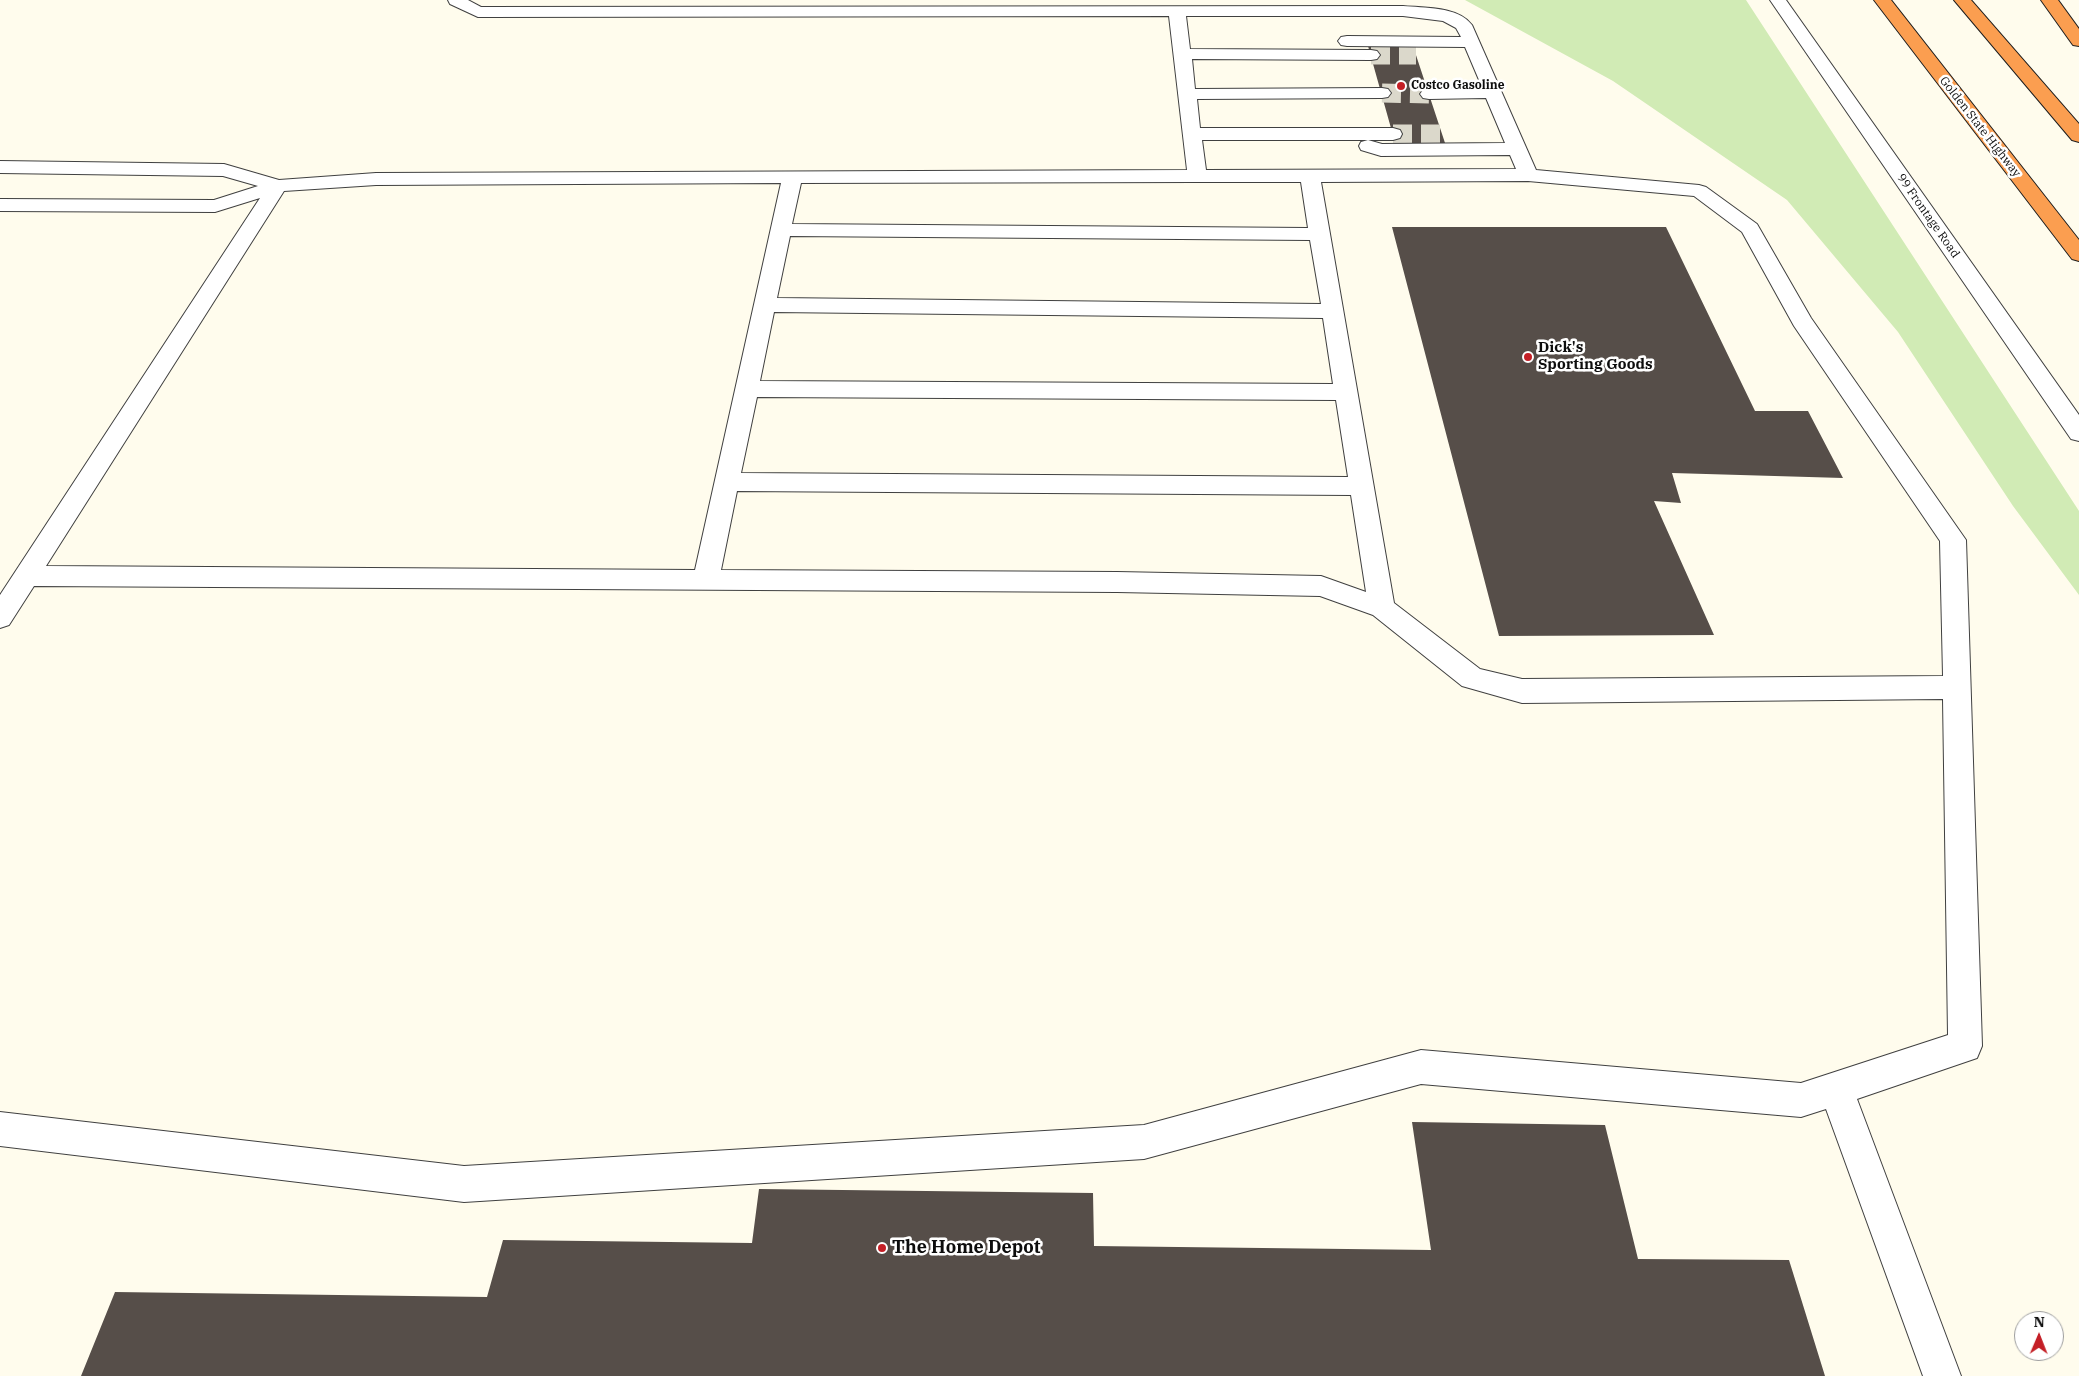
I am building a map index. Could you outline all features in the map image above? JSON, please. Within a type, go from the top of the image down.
[{"type":"highway","name":"Golden State Highway","points":[[1882,0],[2079,254]]},
{"type":"highway","points":[[1962,0],[2079,136]]},
{"type":"highway","points":[[2049,0],[2079,41]]},
{"type":"street","points":[[456,0],[478,12],[1126,6],[1177,11],[1403,11],[1447,16],[1463,25],[1519,152]]},
{"type":"street","name":"99 Frontage Road","points":[[1778,0],[2079,433]]},
{"type":"street","points":[[1177,11],[1197,177]]},
{"type":"street","points":[[1309,54],[1337,42],[1475,49]]},
{"type":"street","points":[[1416,55],[1475,49]]},
{"type":"street","points":[[1182,54],[1371,55]]},
{"type":"street","points":[[1429,94],[1493,92]]},
{"type":"street","points":[[1186,94],[1382,93]]},
{"type":"street","points":[[1192,134],[1393,134]]},
{"type":"street","points":[[1326,134],[1382,150],[1519,152]]},
{"type":"street","points":[[0,1128],[464,1184],[1144,1142],[1421,1067],[1801,1100],[1965,1046],[1953,540],[1802,321],[1750,228],[1699,191],[1442,134]]},
{"type":"street","points":[[0,204],[215,206],[278,186],[376,179],[1310,176],[1519,152]]},
{"type":"street","points":[[0,166],[224,170],[278,186]]},
{"type":"street","points":[[1310,176],[1382,608]]},
{"type":"street","points":[[706,580],[792,178]]},
{"type":"street","points":[[0,617],[278,186]]},
{"type":"street","points":[[781,230],[1319,234]]},
{"type":"street","points":[[765,305],[1333,311]]},
{"type":"street","points":[[747,390],[1346,392]]},
{"type":"street","points":[[727,482],[1362,486]]},
{"type":"street","points":[[27,576],[1117,582],[1321,586],[1382,608],[1472,678],[1522,692],[1956,687]]},
{"type":"street","points":[[1836,1089],[1942,1376]]},
{"type":"green space","points":[[1465,0],[1746,0],[2079,511],[2079,595],[2013,506],[1898,332],[1787,200],[1613,81]]},
{"type":"building","points":[[1368,46],[1413,46],[1446,146],[1396,146]]},
{"type":"building","points":[[1392,227],[1666,227],[1755,411],[1808,411],[1843,478],[1672,473],[1681,503],[1654,501],[1714,635],[1499,636]]},
{"type":"building","name":"The Home Depot","points":[[1412,1122],[1605,1125],[1638,1259],[1789,1260],[1825,1376],[81,1376],[115,1292],[487,1297],[503,1240],[752,1243],[759,1189],[1093,1193],[1094,1246],[1431,1250]]},
{"type":"tunnel","points":[[1371,55],[1416,55]]},
{"type":"tunnel","points":[[1382,93],[1429,94]]},
{"type":"tunnel","points":[[1393,134],[1442,134]]},
{"type":"place","name":"Costco Gasoline","points":[[1401,86]]},
{"type":"place","name":"Dick's Sporting Goods","points":[[1528,357]]},
{"type":"place","name":"The Home Depot","points":[[882,1248]]}]
